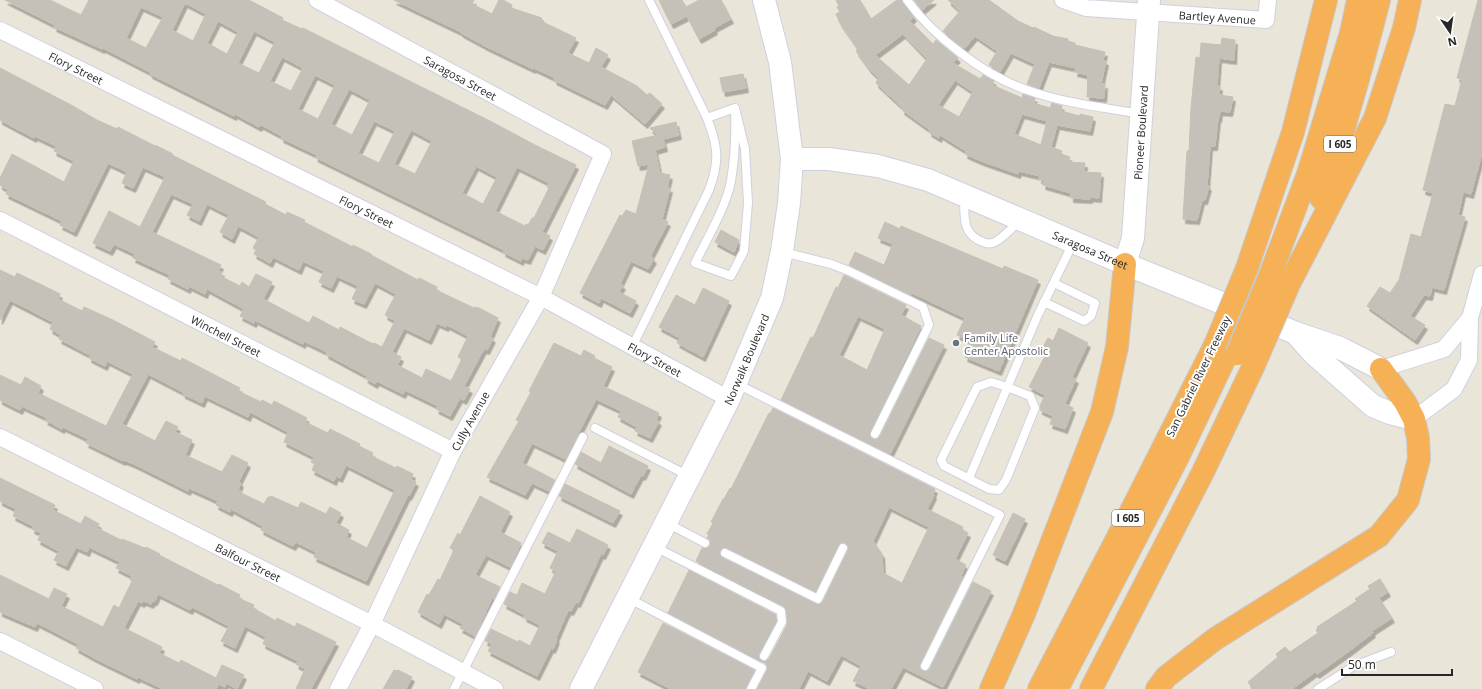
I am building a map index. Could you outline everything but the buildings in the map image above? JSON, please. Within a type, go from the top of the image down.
[{"type":"highway","name":"San Gabriel River Freeway","points":[[1091,689],[1203,472],[1234,354],[1266,276],[1292,132],[1326,0]]},
{"type":"highway","points":[[1266,276],[1307,148],[1348,0]]},
{"type":"highway","points":[[1266,276],[1308,174],[1351,33],[1358,0]]},
{"type":"highway","name":"San Gabriel River Freeway","points":[[1039,689],[1120,534],[1234,354],[1266,276],[1315,217],[1361,73],[1379,0]]},
{"type":"highway","points":[[1266,276],[1375,118],[1404,28],[1410,0]]},
{"type":"highway","points":[[991,689],[1024,614],[1102,412],[1117,347],[1125,264]]},
{"type":"highway","points":[[1057,689],[1173,466],[1234,354]]},
{"type":"highway","points":[[1068,689],[1207,421],[1234,354]]},
{"type":"highway","points":[[1157,689],[1166,678],[1215,639],[1379,536],[1408,500],[1419,459],[1418,438],[1414,419],[1405,402],[1381,369]]},
{"type":"main road","name":"Norwalk Boulevard","points":[[581,689],[733,391],[772,298],[782,251],[789,203],[792,160],[780,62],[764,0]]},
{"type":"main road","name":"Pioneer Boulevard","points":[[1125,264],[1133,238],[1148,6]]},
{"type":"main road","name":"Saragosa Street","points":[[792,160],[828,160],[878,166],[928,180],[1125,264],[1296,333],[1340,348],[1381,369]]},
{"type":"main road","points":[[1296,333],[1314,354],[1373,406],[1390,413],[1414,419]]},
{"type":"street","name":"Saragosa Street","points":[[317,0],[603,154]]},
{"type":"street","points":[[1062,0],[1086,8],[1148,6]]},
{"type":"street","name":"Bartley Avenue","points":[[1148,6],[1266,20],[1268,0]]},
{"type":"street","name":"Flory Street","points":[[0,30],[541,297],[632,347],[733,391]]},
{"type":"street","name":"Cully Avenue","points":[[338,689],[372,624],[453,451],[541,297],[603,154]]},
{"type":"street","name":"Winchell Street","points":[[0,220],[453,451]]},
{"type":"street","points":[[1414,419],[1454,389],[1469,360],[1470,318],[1482,274]]},
{"type":"street","points":[[1381,369],[1444,349],[1470,318]]},
{"type":"street","name":"Balfour Street","points":[[0,437],[372,624],[495,689]]},
{"type":"street","points":[[0,641],[95,689]]},
{"type":"lane","points":[[632,347],[709,190],[714,175],[717,156],[714,137],[707,118],[649,0]]},
{"type":"lane","points":[[908,0],[936,32],[968,58],[1000,78],[1025,90],[1050,97],[1141,114]]},
{"type":"lane","points":[[707,118],[735,108]]},
{"type":"lane","points":[[735,108],[745,149],[748,204],[744,251],[731,276],[695,263],[722,206],[730,183],[736,134],[735,108]]},
{"type":"lane","points":[[964,196],[966,227],[974,239],[988,244],[995,242],[1020,220]]},
{"type":"lane","points":[[969,478],[1044,302],[1074,243]]},
{"type":"lane","points":[[782,251],[831,264],[849,271],[923,307],[929,325],[875,434]]},
{"type":"lane","points":[[1044,302],[1084,321],[1090,316],[1095,303],[1054,283]]},
{"type":"lane","points":[[991,382],[1007,387],[1030,396],[1035,408],[1006,480],[999,490],[989,489],[944,466],[941,460],[978,387],[991,382]]},
{"type":"lane","points":[[733,391],[779,403],[1000,515],[925,666]]},
{"type":"lane","points":[[595,428],[689,477]]},
{"type":"lane","points":[[454,689],[583,437]]},
{"type":"lane","points":[[666,522],[705,543]]},
{"type":"lane","points":[[654,547],[781,611],[782,622],[764,656]]},
{"type":"lane","points":[[725,553],[818,599],[843,548]]},
{"type":"lane","points":[[628,598],[762,668],[751,689]]},
{"type":"lane","points":[[1318,689],[1354,666],[1391,652]]},
{"type":"lane","points":[[1330,689],[1333,678]]},
{"type":"place","name":"Family Life Center Apostolic","points":[[956,343]]}]
